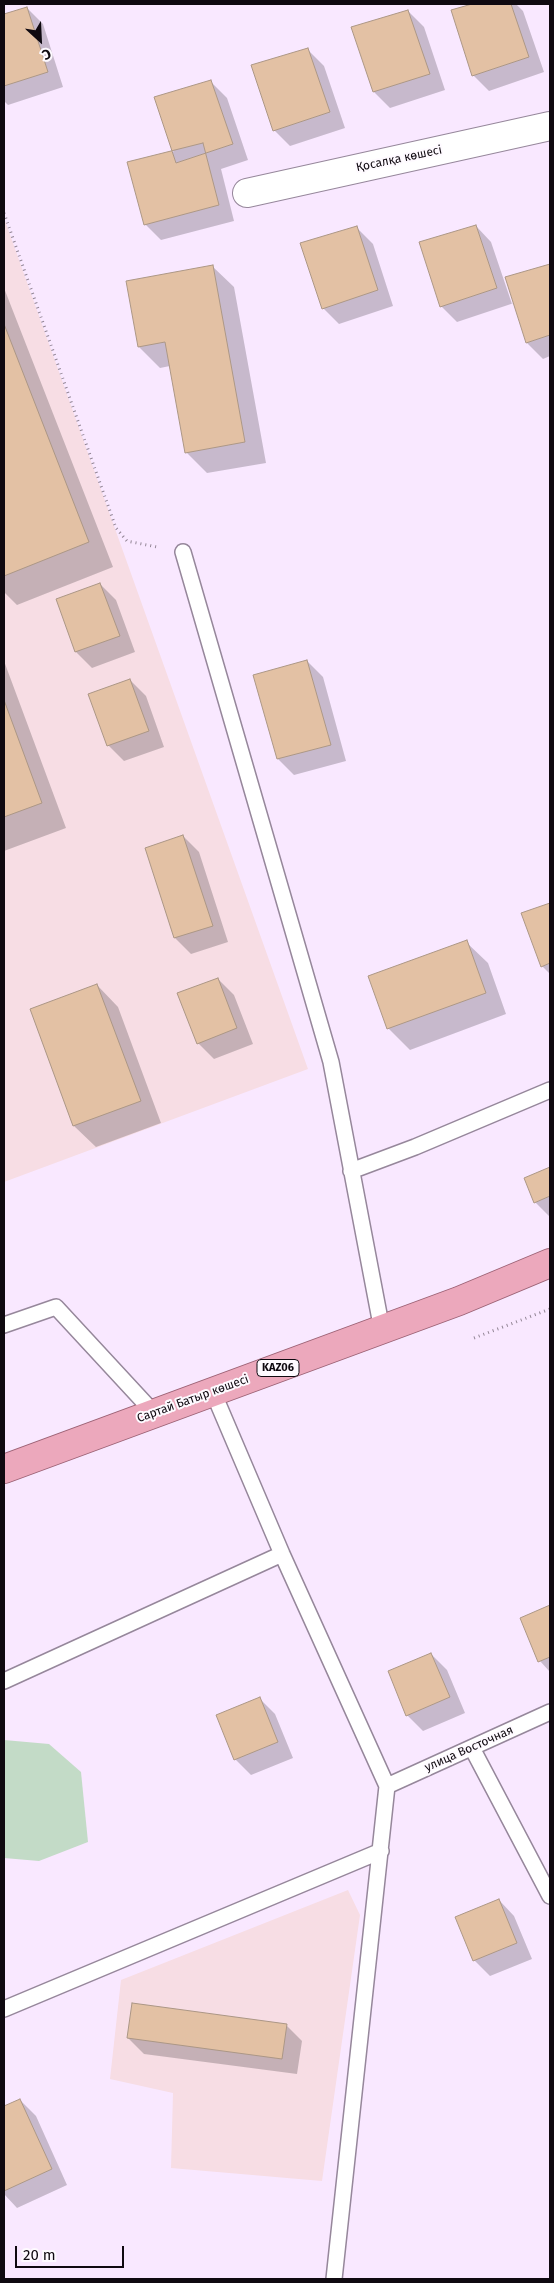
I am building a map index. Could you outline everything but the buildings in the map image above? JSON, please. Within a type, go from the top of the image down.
[{"type":"highway","name":"Сартай Батыр көшесі","points":[[4,1469],[459,1301],[550,1263]]},
{"type":"street","name":"Қосалқа көшесі","points":[[247,193],[550,126]]},
{"type":"lane","points":[[183,552],[331,1062],[382,1330]]},
{"type":"lane","points":[[351,1171],[415,1147],[550,1090]]},
{"type":"lane","points":[[4,1326],[56,1307],[154,1413]]},
{"type":"lane","points":[[213,1392],[282,1554],[387,1786],[334,2279]]},
{"type":"lane","points":[[4,1681],[282,1554]]},
{"type":"lane","name":"улица Восточная","points":[[387,1786],[550,1712]]},
{"type":"lane","points":[[472,1748],[550,1896]]},
{"type":"lane","points":[[4,2009],[381,1851]]},
{"type":"path","points":[[4,213],[116,528],[127,541],[183,552]]},
{"type":"path","points":[[474,1338],[550,1309]]},
{"type":"shaded area","points":[[4,218],[308,1069],[4,1182]]},
{"type":"shaded area","points":[[348,1890],[360,1915],[322,2181],[171,2168],[173,2093],[110,2079],[121,1980]]},
{"type":"green space","points":[[4,1740],[49,1744],[81,1772],[88,1842],[39,1861],[4,1858]]}]
